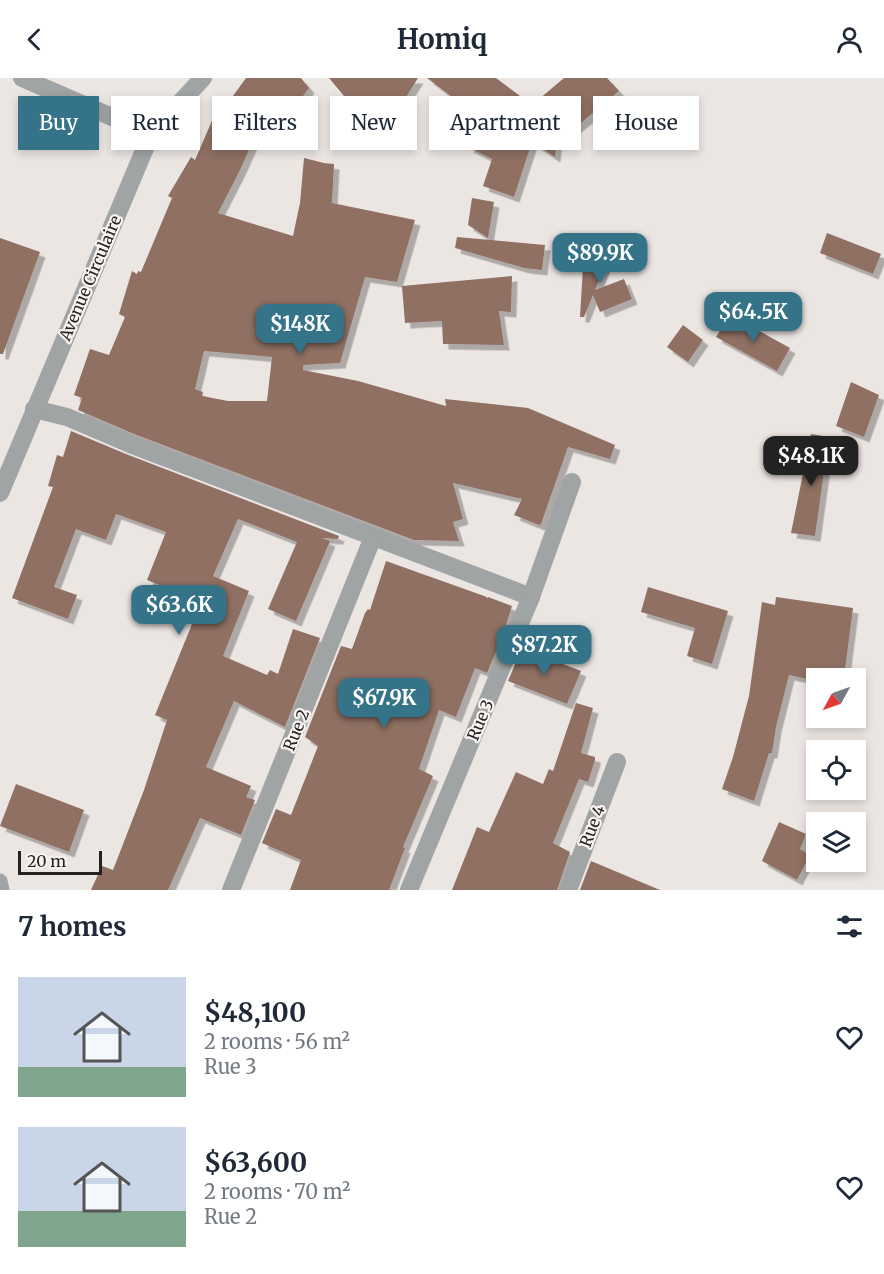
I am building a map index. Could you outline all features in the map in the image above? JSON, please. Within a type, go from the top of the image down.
[{"type":"street","points":[[22,78],[111,117]]},
{"type":"street","name":"Avenue Circulaire","points":[[186,96],[203,78]]},
{"type":"street","name":"Avenue Circulaire","points":[[0,494],[144,150]]},
{"type":"street","points":[[34,409],[67,417],[130,444],[531,597]]},
{"type":"street","name":"Rue 3","points":[[409,890],[531,597],[572,482]]},
{"type":"street","name":"Rue 2","points":[[231,890],[373,537]]},
{"type":"street","name":"Rue 4","points":[[568,890],[617,762]]},
{"type":"lane","points":[[0,881],[2,890]]},
{"type":"building","points":[[246,78],[301,78],[309,88],[303,96],[233,96]]},
{"type":"building","points":[[329,78],[418,78],[407,96],[344,96]]},
{"type":"building","points":[[427,78],[496,78],[520,96],[451,96]]},
{"type":"building","points":[[564,78],[607,78],[619,91],[613,96],[593,96],[593,113],[581,123],[581,96],[543,96]]},
{"type":"building","points":[[212,121],[212,150],[249,150],[218,213],[293,236],[300,203],[304,158],[334,164],[332,203],[415,220],[397,282],[365,277],[340,363],[303,365],[303,370],[358,381],[446,406],[445,399],[528,408],[615,445],[610,459],[568,447],[539,525],[514,515],[522,499],[453,483],[463,519],[453,522],[459,541],[414,540],[134,434],[78,410],[82,398],[74,395],[90,349],[109,355],[125,317],[119,314],[132,271],[137,274],[138,271],[141,272],[172,198],[168,196],[191,157],[195,160]],"holes":[[[204,351],[272,357],[267,401],[228,401],[202,396],[203,392],[195,389]]]},
{"type":"building","points":[[474,150],[529,150],[514,197],[483,186],[492,159]]},
{"type":"building","points":[[544,150],[556,150],[555,157]]},
{"type":"building","points":[[472,198],[494,202],[488,238],[468,225]]},
{"type":"building","points":[[827,233],[881,254],[873,274],[820,253]]},
{"type":"building","points":[[457,237],[545,245],[542,270],[524,268],[455,248]]},
{"type":"building","points":[[0,238],[40,252],[3,354],[0,354]]},
{"type":"building","points":[[584,249],[611,251],[595,290],[624,279],[632,299],[600,312],[593,295],[584,317],[580,317]]},
{"type":"building","points":[[512,276],[511,312],[499,311],[504,345],[443,344],[442,321],[405,323],[402,286]]},
{"type":"building","points":[[730,315],[790,348],[777,371],[716,337]]},
{"type":"building","points":[[683,325],[703,340],[688,362],[667,347]]},
{"type":"building","points":[[851,382],[879,395],[864,437],[836,426]]},
{"type":"building","points":[[71,431],[339,536],[338,539],[322,538],[330,541],[296,621],[268,609],[297,542],[238,519],[213,576],[249,591],[223,656],[267,675],[270,670],[278,674],[293,629],[320,638],[285,727],[234,701],[206,767],[251,786],[246,797],[255,800],[241,835],[200,818],[168,890],[91,890],[102,866],[113,870],[144,790],[167,720],[155,715],[201,602],[147,580],[166,532],[116,514],[106,540],[76,529],[54,587],[77,595],[68,619],[12,598],[53,487],[48,486],[57,455],[63,457]]},
{"type":"building","points":[[811,434],[829,437],[815,536],[791,533]]},
{"type":"building","points":[[386,561],[487,597],[487,599],[488,597],[512,606],[487,673],[475,668],[456,717],[439,710],[419,769],[433,776],[403,847],[405,848],[389,890],[290,890],[301,860],[262,843],[276,809],[291,815],[318,746],[305,737],[341,646],[352,649],[365,613],[368,609],[370,610]]},
{"type":"building","points":[[648,587],[728,611],[712,664],[687,656],[695,628],[641,612]]},
{"type":"building","points":[[776,597],[853,608],[845,668],[806,668],[806,679],[789,675],[772,753],[769,753],[754,801],[722,789],[749,696],[762,602],[775,605]]},
{"type":"building","points":[[522,648],[581,671],[567,704],[508,681]]},
{"type":"building","points":[[576,703],[593,708],[581,753],[595,757],[595,760],[588,782],[579,779],[553,843],[570,852],[557,890],[452,890],[477,827],[489,832],[516,772],[543,784],[549,769],[553,771]]},
{"type":"building","points":[[16,784],[84,810],[69,852],[0,826]]},
{"type":"building","points":[[779,822],[806,834],[800,849],[806,853],[806,863],[797,880],[762,861]]},
{"type":"building","points":[[591,861],[660,890],[580,890]]}]
